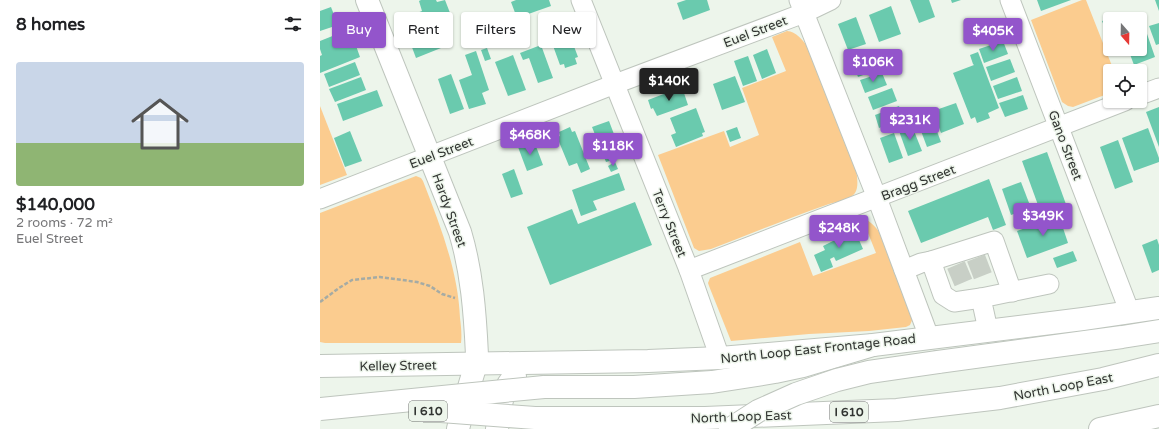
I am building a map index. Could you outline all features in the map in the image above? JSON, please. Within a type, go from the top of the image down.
[{"type":"main road","name":"Hardy Street","points":[[367,0],[430,156],[465,248],[473,297],[477,350],[476,364],[458,429]]},
{"type":"main road","name":"North Loop East Frontage Road","points":[[476,364],[648,361],[720,358],[873,345],[1130,313],[1159,308]]},
{"type":"main road","points":[[730,429],[758,411],[796,394],[837,380],[869,372],[1122,338],[1159,330]]},
{"type":"main road","points":[[320,409],[544,387],[634,387],[712,382],[782,371],[873,345]]},
{"type":"main road","points":[[497,429],[502,400],[513,377],[541,362]]},
{"type":"main road","name":"Kelley Street","points":[[320,366],[476,364]]},
{"type":"main road","name":"North Loop East","points":[[320,414],[441,411],[535,418],[705,418],[897,410],[1000,398],[1104,379],[1159,365]]},
{"type":"main road","points":[[1100,429],[1159,416]]},
{"type":"street","name":"Terry Street","points":[[581,0],[689,270],[720,358]]},
{"type":"street","name":"Euel Street","points":[[320,200],[615,84],[801,6],[831,0]]},
{"type":"street","name":"Gano Street","points":[[1010,0],[1130,313]]},
{"type":"street","points":[[801,6],[929,337]]},
{"type":"street","points":[[1147,92],[1159,88]]},
{"type":"street","name":"Bragg Street","points":[[689,270],[1107,108]]},
{"type":"street","points":[[904,270],[920,263],[954,260],[974,253],[994,241],[1012,292]]},
{"type":"street","points":[[931,261],[943,295],[954,302],[979,294],[1012,292],[1049,284]]},
{"type":"street","points":[[979,294],[988,330]]},
{"type":"path","points":[[320,302],[352,280],[380,277],[417,282],[430,286],[442,294],[458,299],[473,297]]},
{"type":"shaded area","points":[[1082,0],[1086,0],[1103,43],[1103,56],[1108,56],[1111,64],[1103,64],[1103,96],[1073,107],[1062,102],[1031,20]]},
{"type":"shaded area","points":[[787,31],[796,34],[808,47],[856,169],[856,191],[853,196],[847,199],[784,220],[711,249],[699,251],[694,248],[658,155],[724,131],[730,147],[759,135],[742,88],[786,71],[772,37]]},
{"type":"shaded area","points":[[320,106],[347,175],[320,185]]},
{"type":"shaded area","points":[[416,176],[421,178],[423,181],[442,231],[452,265],[459,300],[461,343],[320,342],[320,213]]},
{"type":"shaded area","points":[[862,218],[872,223],[884,239],[913,318],[910,325],[906,327],[869,331],[809,334],[731,341],[708,283],[710,278],[800,242],[813,276],[876,253]]},
{"type":"building","points":[[436,0],[437,2],[445,0],[450,12],[420,12],[422,11],[419,1]]},
{"type":"building","points":[[516,0],[549,0],[551,6],[530,13],[530,12],[515,12],[511,2]]},
{"type":"building","points":[[686,0],[707,0],[710,10],[683,20],[677,3]]},
{"type":"building","points":[[910,0],[929,0],[935,17],[919,23]]},
{"type":"building","points":[[951,0],[961,0],[952,3]]},
{"type":"building","points":[[1037,0],[1071,0],[1041,11]]},
{"type":"building","points":[[1155,0],[1159,0],[1159,11]]},
{"type":"building","points":[[891,6],[901,34],[879,42],[869,15]]},
{"type":"building","points":[[331,7],[333,12],[332,27],[320,31],[320,11]]},
{"type":"building","points":[[856,17],[866,44],[848,50],[838,24]]},
{"type":"building","points":[[1159,23],[1159,44],[1156,45],[1149,26]]},
{"type":"building","points":[[1147,34],[1155,57],[1134,64],[1131,56],[1147,56]]},
{"type":"building","points":[[332,36],[332,48],[357,48],[360,57],[320,73],[320,56],[322,55],[320,41]]},
{"type":"building","points":[[1003,41],[1008,54],[984,63],[979,49]]},
{"type":"building","points":[[538,46],[538,48],[542,48],[553,78],[538,83],[529,58],[523,60],[520,53]]},
{"type":"building","points":[[412,48],[441,48],[416,58]]},
{"type":"building","points":[[487,48],[491,59],[485,61],[481,50]]},
{"type":"building","points":[[554,48],[575,48],[578,57],[575,58],[577,64],[565,68],[564,64],[560,65]]},
{"type":"building","points":[[767,49],[776,73],[762,79],[753,55]]},
{"type":"building","points":[[476,51],[489,90],[482,93],[486,104],[469,109],[459,80],[472,75],[465,55]]},
{"type":"building","points":[[873,52],[879,69],[858,77],[852,60]]},
{"type":"building","points":[[978,52],[999,108],[988,113],[990,118],[977,123],[975,117],[971,119],[953,73],[974,65],[970,55]]},
{"type":"building","points":[[513,55],[526,90],[508,96],[495,62]]},
{"type":"building","points":[[748,56],[757,81],[743,86],[734,61]]},
{"type":"building","points":[[1010,59],[1015,72],[991,81],[986,67]]},
{"type":"building","points":[[355,62],[360,75],[329,87],[324,74]]},
{"type":"building","points":[[882,73],[887,85],[865,93],[860,80]]},
{"type":"building","points":[[451,74],[464,109],[450,114],[438,79]]},
{"type":"building","points":[[735,76],[745,102],[722,110],[713,84]]},
{"type":"building","points":[[361,77],[366,90],[335,102],[329,89]]},
{"type":"building","points":[[1017,77],[1022,91],[998,99],[993,86]]},
{"type":"building","points":[[682,87],[688,105],[657,116],[653,108],[651,109],[648,100]]},
{"type":"building","points":[[892,88],[897,101],[873,110],[868,97]]},
{"type":"building","points":[[377,90],[383,106],[343,121],[337,104]]},
{"type":"building","points":[[1023,95],[1028,109],[1005,117],[999,103]]},
{"type":"building","points":[[956,103],[964,124],[941,133],[933,111]]},
{"type":"building","points":[[899,106],[904,119],[879,128],[875,115]]},
{"type":"building","points":[[1159,107],[1159,147],[1146,112]]},
{"type":"building","points":[[696,108],[705,132],[702,133],[703,136],[676,147],[671,135],[676,133],[670,118]]},
{"type":"building","points":[[932,118],[941,142],[927,147],[918,123]]},
{"type":"building","points":[[609,121],[620,150],[611,154],[613,160],[606,162],[592,127]]},
{"type":"building","points":[[912,126],[922,151],[908,156],[899,131]]},
{"type":"building","points":[[570,127],[572,132],[575,131],[590,169],[581,173],[577,163],[569,166],[557,137],[560,136],[559,132]]},
{"type":"building","points":[[737,127],[741,138],[730,142],[726,131]]},
{"type":"building","points":[[1148,128],[1159,158],[1159,162],[1134,171],[1122,138]]},
{"type":"building","points":[[350,131],[362,161],[345,167],[334,138]]},
{"type":"building","points":[[894,133],[903,158],[889,163],[880,138]]},
{"type":"building","points":[[1118,140],[1133,182],[1115,189],[1100,147]]},
{"type":"building","points":[[534,141],[543,165],[527,171],[518,147]]},
{"type":"building","points":[[1047,152],[1067,207],[1042,216],[1022,161]]},
{"type":"building","points":[[615,162],[618,169],[611,172],[608,166]]},
{"type":"building","points":[[514,169],[523,194],[511,198],[502,174]]},
{"type":"building","points":[[619,173],[625,190],[593,201],[597,210],[581,216],[572,190]]},
{"type":"building","points":[[989,179],[1006,225],[993,230],[988,217],[921,243],[908,211]]},
{"type":"building","points":[[1021,182],[1031,208],[1011,215],[1002,189]]},
{"type":"building","points":[[635,202],[652,245],[550,285],[527,227],[572,209],[578,224]]},
{"type":"building","points":[[1059,216],[1068,243],[1027,258],[1017,231]]},
{"type":"building","points":[[853,226],[863,249],[836,261],[834,257],[830,259],[833,267],[821,272],[814,255],[825,250],[823,246],[835,240],[833,236]]},
{"type":"building","points":[[1157,239],[1159,245],[1159,270],[1152,273],[1142,245]]},
{"type":"building","points":[[1073,251],[1077,261],[1057,268],[1053,258]]},
{"type":"tunnel","points":[[976,258],[986,284]]},
{"type":"tunnel","points":[[956,265],[967,291]]}]
